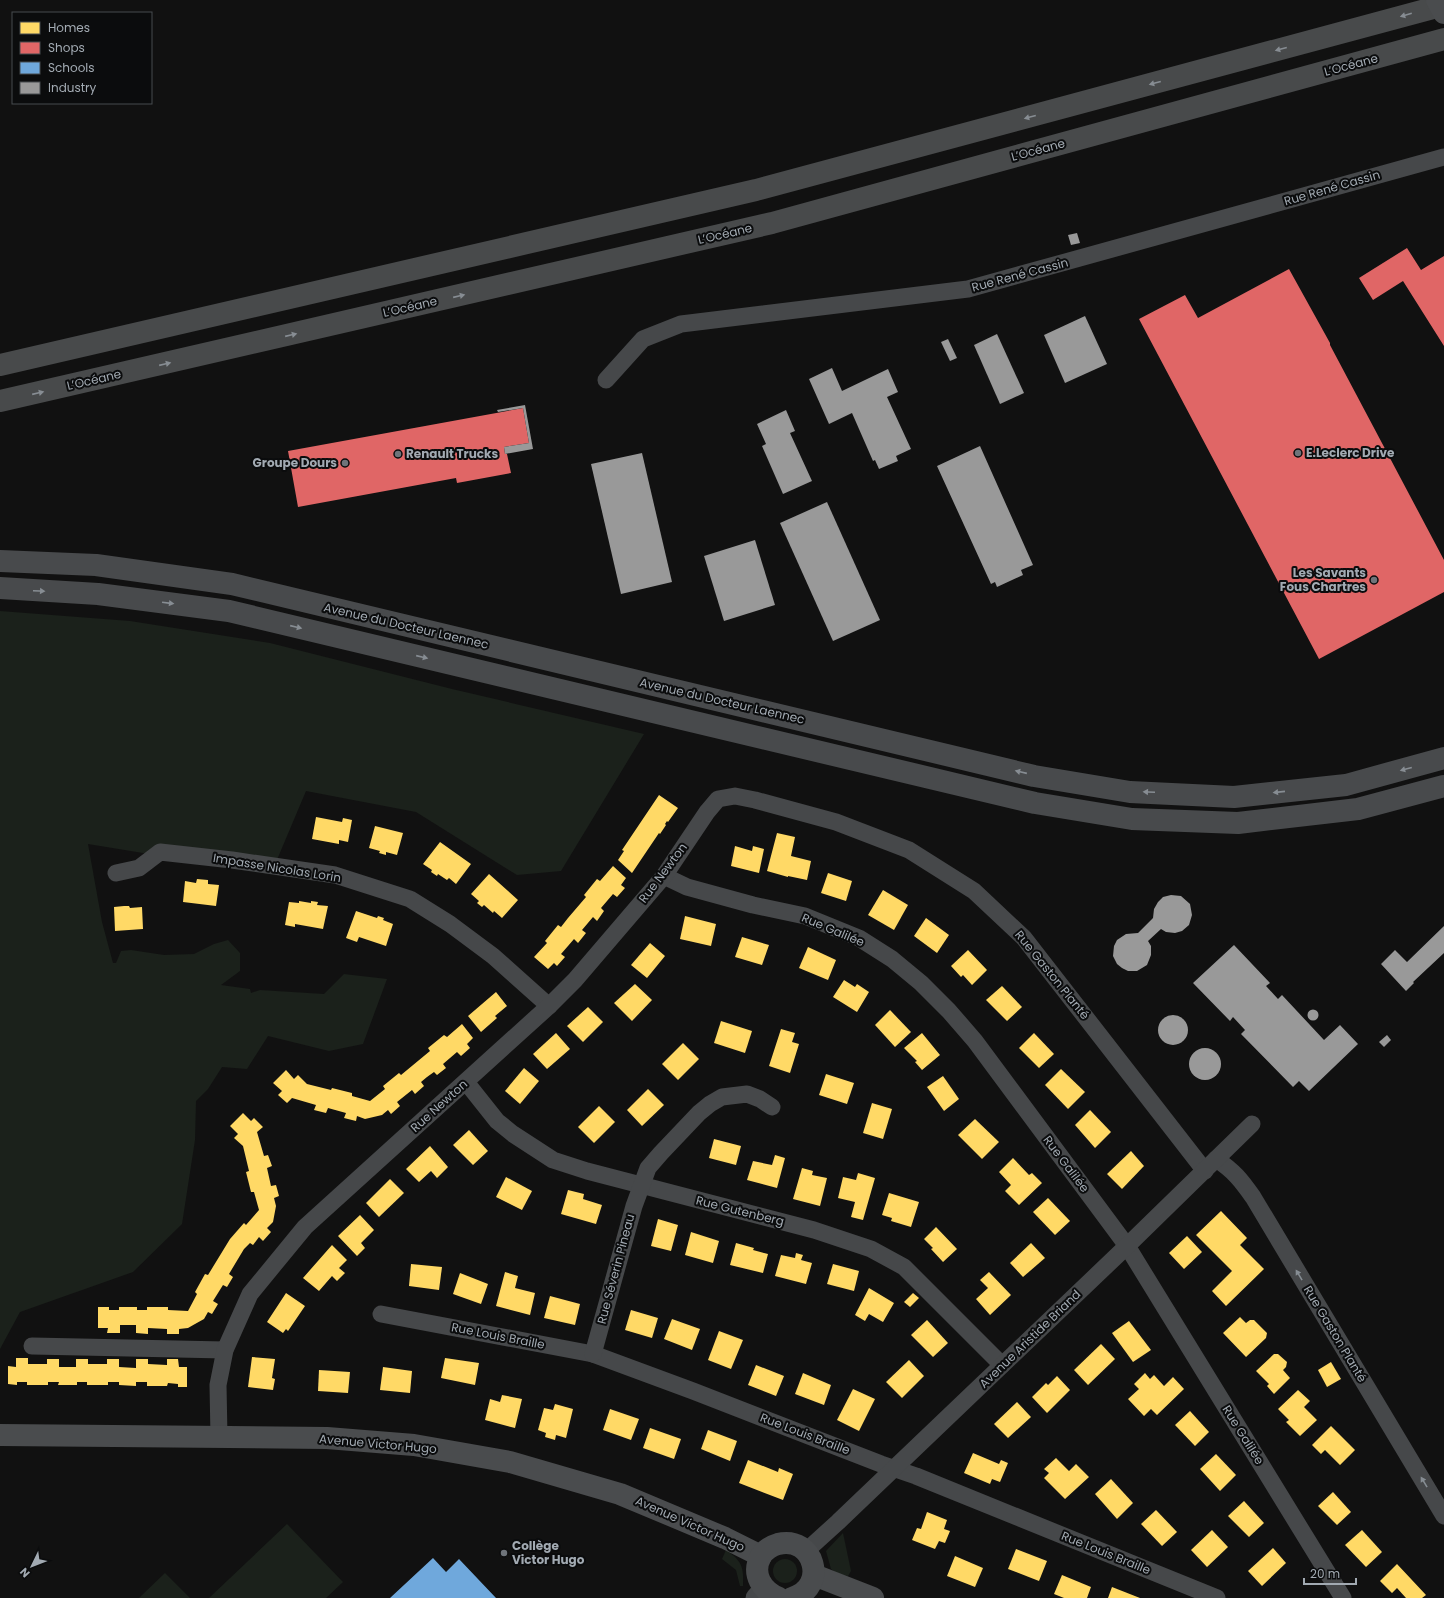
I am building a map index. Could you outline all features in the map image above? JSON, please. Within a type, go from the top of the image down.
[{"type":"highway","points":[[0,365],[756,190],[1444,4]]},
{"type":"highway","name":"L’Océane","points":[[0,401],[772,223],[1444,39]]},
{"type":"main road","points":[[1437,0],[1444,13]]},
{"type":"main road","name":"Avenue du Docteur Laennec","points":[[0,561],[96,565],[232,584],[1034,776],[1130,792],[1234,796],[1346,785],[1444,758]]},
{"type":"main road","points":[[0,588],[98,594],[229,611],[1035,803],[1132,819],[1238,823],[1358,809],[1444,786]]},
{"type":"main road","name":"Avenue Victor Hugo","points":[[0,1435],[327,1438],[414,1445],[510,1462],[620,1494],[725,1538],[761,1556]]},
{"type":"main road","points":[[766,1595],[758,1576],[761,1556],[774,1545],[791,1543],[806,1551],[814,1566],[814,1575],[811,1584],[805,1591],[792,1598]]},
{"type":"main road","points":[[814,1575],[873,1598]]},
{"type":"street","name":"Rue René Cassin","points":[[606,380],[643,339],[681,324],[968,290],[1444,157]]},
{"type":"street","name":"Rue Gaston Planté","points":[[718,800],[735,796],[741,797],[836,822],[909,850],[974,891],[1024,938],[1210,1165],[1231,1169],[1253,1197],[1444,1516]]},
{"type":"street","name":"Rue Newton","points":[[219,1437],[218,1385],[225,1350],[250,1294],[306,1227],[549,1006],[575,980],[664,876],[707,812],[718,800]]},
{"type":"street","name":"Impasse Nicolas Lorin","points":[[116,873],[139,868],[160,852],[232,860],[336,875],[410,899],[450,924],[493,956],[549,1006]]},
{"type":"street","name":"Rue Galilée","points":[[664,876],[687,887],[752,905],[805,916],[859,938],[892,959],[921,983],[949,1011],[976,1041],[1127,1246],[1343,1598]]},
{"type":"street","name":"Rue Gutenberg","points":[[466,1082],[497,1120],[533,1148],[553,1160],[814,1230],[871,1249],[904,1267],[1002,1365]]},
{"type":"street","name":"Rue Séverin Pineau","points":[[593,1354],[634,1206],[648,1168],[699,1113],[722,1097],[747,1094],[760,1099],[772,1107]]},
{"type":"street","name":"Avenue Aristide Briand","points":[[806,1551],[1127,1246],[1252,1124]]},
{"type":"street","name":"Rue Louis Braille","points":[[381,1314],[593,1354],[893,1469],[916,1476],[1217,1598]]},
{"type":"street","points":[[32,1346],[225,1350]]},
{"type":"shaded area","points":[[0,611],[130,621],[270,643],[452,689],[644,734],[561,871],[517,875],[416,812],[306,791],[271,874],[88,844],[102,922],[113,963],[116,963],[121,951],[131,950],[164,955],[194,954],[214,944],[228,940],[240,953],[240,971],[221,985],[250,989],[251,993],[260,990],[324,994],[344,974],[387,979],[363,1044],[329,1051],[268,1036],[247,1069],[222,1067],[208,1089],[196,1101],[195,1140],[182,1224],[133,1272],[20,1312],[0,1349]]},
{"type":"shaded area","points":[[287,1524],[343,1582],[326,1598],[209,1598]]},
{"type":"shaded area","points":[[843,1533],[851,1571],[848,1576],[838,1574],[831,1569],[826,1551]]},
{"type":"shaded area","points":[[726,1550],[739,1561],[741,1565],[743,1586],[740,1586],[736,1570],[722,1559]]},
{"type":"shaded area","points":[[785,1559],[794,1562],[797,1571],[794,1580],[785,1583],[776,1580],[773,1571],[776,1562]]},
{"type":"shaded area","points":[[165,1573],[190,1598],[139,1598]]},
{"type":"building: Homes","points":[[659,795],[678,808],[668,822],[667,821],[660,834],[659,833],[632,873],[618,860],[624,851],[622,850]]},
{"type":"building: Homes","points":[[316,817],[342,822],[343,818],[352,820],[348,842],[339,840],[339,844],[312,839]]},
{"type":"building: Homes","points":[[375,826],[403,833],[397,855],[386,852],[386,855],[379,853],[380,851],[369,848]]},
{"type":"building: Homes","points":[[777,833],[795,837],[791,856],[811,861],[807,880],[788,877],[767,871]]},
{"type":"building: Homes","points":[[440,842],[471,864],[456,884],[449,878],[447,880],[438,874],[437,876],[431,872],[432,870],[423,864]]},
{"type":"building: Homes","points":[[735,846],[752,851],[753,846],[764,849],[759,873],[731,866]]},
{"type":"building: Homes","points":[[613,866],[626,878],[621,885],[625,888],[617,897],[613,894],[601,908],[604,911],[597,921],[593,917],[582,930],[586,933],[578,943],[574,939],[561,954],[565,957],[557,966],[554,963],[548,969],[534,957],[547,943],[545,941],[558,925],[561,927],[586,897],[584,895],[597,879],[600,881]]},
{"type":"building: Homes","points":[[828,873],[852,881],[846,901],[821,893]]},
{"type":"building: Homes","points":[[489,874],[518,900],[502,918],[494,911],[493,913],[484,905],[482,907],[477,903],[479,901],[471,894]]},
{"type":"building: Homes","points":[[197,879],[208,880],[208,884],[219,885],[216,906],[183,902],[185,881],[196,883]]},
{"type":"building: Homes","points":[[883,890],[908,905],[894,930],[868,915]]},
{"type":"building: Homes","points":[[299,901],[311,903],[311,901],[318,902],[317,905],[328,906],[323,929],[295,924],[295,927],[285,925],[289,902],[299,903]]},
{"type":"building: Homes","points":[[129,906],[130,908],[142,907],[143,929],[115,931],[114,907]]},
{"type":"building: Homes","points":[[356,911],[377,918],[378,916],[384,918],[383,920],[393,924],[386,946],[359,937],[357,942],[346,938]]},
{"type":"building: Homes","points":[[685,916],[716,924],[711,946],[680,939]]},
{"type":"building: Homes","points":[[926,918],[949,935],[937,953],[914,936]]},
{"type":"building: Homes","points":[[742,937],[769,945],[762,965],[735,957]]},
{"type":"building: Homes","points":[[650,943],[665,956],[647,978],[631,965]]},
{"type":"building: Homes","points":[[808,947],[836,960],[828,980],[799,968]]},
{"type":"building: Homes","points":[[968,950],[987,970],[972,985],[963,975],[961,977],[951,966]]},
{"type":"building: Homes","points":[[844,980],[855,987],[857,984],[869,992],[857,1012],[833,997]]},
{"type":"building: Homes","points":[[635,984],[652,1000],[632,1021],[614,1003]]},
{"type":"building: Homes","points":[[1002,986],[1022,1007],[1007,1021],[986,1000]]},
{"type":"building: Homes","points":[[496,992],[507,1006],[495,1016],[497,1018],[481,1032],[468,1016]]},
{"type":"building: Homes","points":[[588,1007],[603,1022],[583,1042],[567,1026]]},
{"type":"building: Homes","points":[[890,1010],[911,1032],[895,1047],[875,1025]]},
{"type":"building: Homes","points":[[721,1021],[752,1031],[745,1053],[714,1043]]},
{"type":"building: Homes","points":[[462,1024],[473,1038],[467,1044],[470,1048],[461,1056],[457,1052],[443,1064],[446,1068],[437,1075],[434,1072],[421,1082],[424,1086],[415,1094],[412,1090],[397,1102],[400,1106],[391,1114],[388,1110],[382,1115],[365,1119],[357,1116],[356,1121],[344,1118],[346,1113],[328,1108],[326,1113],[314,1110],[316,1105],[292,1098],[287,1103],[278,1095],[282,1091],[273,1083],[286,1070],[294,1079],[298,1075],[307,1084],[352,1093],[352,1096],[370,1101],[385,1089],[383,1086],[399,1073],[401,1075],[430,1051],[428,1048],[444,1035],[447,1037]]},
{"type":"building: Homes","points":[[781,1029],[795,1033],[792,1042],[799,1044],[790,1073],[769,1066]]},
{"type":"building: Homes","points":[[556,1033],[570,1049],[547,1069],[533,1054]]},
{"type":"building: Homes","points":[[922,1033],[940,1055],[922,1070],[915,1062],[917,1061],[904,1048]]},
{"type":"building: Homes","points":[[1034,1033],[1054,1054],[1039,1068],[1019,1048]]},
{"type":"building: Homes","points":[[683,1043],[699,1059],[678,1080],[662,1064]]},
{"type":"building: Homes","points":[[524,1068],[539,1081],[520,1104],[505,1091]]},
{"type":"building: Homes","points":[[1061,1069],[1085,1092],[1068,1109],[1045,1085]]},
{"type":"building: Homes","points":[[826,1074],[854,1083],[847,1104],[819,1095]]},
{"type":"building: Homes","points":[[943,1076],[959,1099],[944,1111],[927,1087]]},
{"type":"building: Homes","points":[[648,1089],[664,1105],[642,1126],[627,1110]]},
{"type":"building: Homes","points":[[872,1103],[892,1109],[883,1139],[863,1133]]},
{"type":"building: Homes","points":[[599,1106],[615,1122],[594,1143],[578,1127]]},
{"type":"building: Homes","points":[[1090,1110],[1111,1132],[1095,1148],[1075,1125]]},
{"type":"building: Homes","points":[[243,1113],[251,1121],[254,1118],[263,1127],[257,1132],[264,1156],[268,1155],[272,1166],[267,1168],[271,1186],[276,1185],[279,1196],[274,1198],[276,1206],[273,1222],[267,1228],[271,1232],[263,1241],[259,1237],[253,1245],[250,1243],[244,1249],[229,1274],[233,1277],[227,1287],[223,1285],[213,1301],[218,1304],[212,1314],[208,1312],[204,1319],[188,1328],[179,1329],[179,1334],[167,1334],[167,1329],[148,1328],[148,1334],[136,1333],[136,1325],[120,1325],[120,1333],[107,1333],[108,1328],[98,1328],[98,1307],[109,1307],[109,1310],[119,1310],[119,1307],[137,1307],[137,1310],[147,1310],[147,1307],[168,1307],[168,1310],[188,1311],[197,1294],[195,1292],[205,1274],[208,1275],[230,1239],[244,1223],[246,1225],[259,1210],[254,1192],[251,1192],[246,1172],[249,1171],[243,1146],[234,1138],[238,1134],[230,1126]]},
{"type":"building: Homes","points":[[975,1119],[999,1142],[982,1159],[958,1135]]},
{"type":"building: Homes","points":[[469,1130],[488,1151],[473,1165],[453,1145]]},
{"type":"building: Homes","points":[[714,1139],[741,1146],[736,1165],[709,1158]]},
{"type":"building: Homes","points":[[430,1146],[448,1167],[437,1178],[431,1171],[419,1182],[406,1169]]},
{"type":"building: Homes","points":[[1131,1151],[1144,1166],[1122,1189],[1107,1174]]},
{"type":"building: Homes","points":[[775,1155],[785,1158],[777,1188],[747,1180],[753,1161],[772,1165]]},
{"type":"building: Homes","points":[[1013,1158],[1029,1175],[1032,1173],[1042,1183],[1019,1205],[1005,1191],[1011,1185],[999,1172]]},
{"type":"building: Homes","points":[[802,1168],[813,1171],[812,1175],[827,1178],[820,1206],[793,1199]]},
{"type":"building: Homes","points":[[858,1173],[875,1178],[863,1220],[851,1217],[855,1202],[838,1198],[843,1177],[856,1180]]},
{"type":"building: Homes","points":[[506,1177],[532,1191],[522,1210],[496,1197]]},
{"type":"building: Homes","points":[[390,1179],[404,1193],[379,1217],[366,1203]]},
{"type":"building: Homes","points":[[568,1190],[584,1194],[583,1199],[602,1205],[596,1224],[561,1214]]},
{"type":"building: Homes","points":[[889,1193],[919,1202],[911,1227],[891,1221],[892,1218],[882,1215]]},
{"type":"building: Homes","points":[[1048,1198],[1070,1221],[1055,1235],[1033,1212]]},
{"type":"building: Homes","points":[[1221,1211],[1247,1238],[1240,1245],[1264,1269],[1226,1306],[1212,1291],[1232,1271],[1196,1235]]},
{"type":"building: Homes","points":[[360,1215],[374,1230],[361,1243],[365,1248],[357,1256],[338,1236]]},
{"type":"building: Homes","points":[[658,1219],[678,1225],[671,1251],[651,1246]]},
{"type":"building: Homes","points":[[936,1227],[957,1249],[943,1262],[931,1249],[933,1248],[924,1239]]},
{"type":"building: Homes","points":[[691,1232],[719,1241],[713,1263],[685,1255]]},
{"type":"building: Homes","points":[[1187,1236],[1202,1252],[1184,1269],[1169,1253]]},
{"type":"building: Homes","points":[[736,1243],[768,1254],[763,1273],[730,1265]]},
{"type":"building: Homes","points":[[1031,1243],[1045,1258],[1023,1277],[1010,1263]]},
{"type":"building: Homes","points":[[332,1245],[347,1260],[339,1268],[345,1273],[337,1281],[332,1276],[319,1291],[303,1278]]},
{"type":"building: Homes","points":[[796,1253],[803,1255],[801,1260],[812,1263],[806,1284],[775,1276],[781,1255],[795,1258]]},
{"type":"building: Homes","points":[[411,1264],[442,1267],[439,1290],[409,1286]]},
{"type":"building: Homes","points":[[833,1264],[859,1271],[854,1291],[827,1284]]},
{"type":"building: Homes","points":[[505,1272],[518,1276],[515,1288],[535,1293],[530,1315],[496,1306]]},
{"type":"building: Homes","points":[[989,1272],[1011,1295],[990,1315],[976,1299],[988,1288],[980,1280]]},
{"type":"building: Homes","points":[[460,1273],[488,1284],[481,1304],[453,1294]]},
{"type":"building: Homes","points":[[869,1288],[894,1303],[883,1322],[869,1314],[865,1321],[855,1315]]},
{"type":"building: Homes","points":[[286,1293],[305,1306],[288,1331],[286,1329],[283,1333],[267,1322]]},
{"type":"building: Homes","points":[[913,1293],[919,1298],[910,1307],[904,1302]]},
{"type":"building: Homes","points":[[550,1296],[580,1304],[575,1325],[544,1318]]},
{"type":"building: Homes","points":[[631,1310],[658,1318],[652,1338],[625,1330]]},
{"type":"building: Homes","points":[[1240,1317],[1246,1323],[1250,1320],[1254,1320],[1267,1333],[1266,1338],[1246,1357],[1223,1333]]},
{"type":"building: Homes","points":[[672,1319],[700,1329],[692,1350],[664,1339]]},
{"type":"building: Homes","points":[[927,1320],[948,1343],[933,1357],[911,1335]]},
{"type":"building: Homes","points":[[1129,1321],[1151,1350],[1133,1362],[1112,1333]]},
{"type":"building: Homes","points":[[719,1331],[743,1340],[731,1369],[708,1360]]},
{"type":"building: Homes","points":[[1101,1344],[1115,1359],[1088,1385],[1074,1370]]},
{"type":"building: Homes","points":[[1274,1354],[1278,1354],[1287,1362],[1286,1367],[1283,1370],[1290,1378],[1274,1394],[1267,1386],[1269,1384],[1256,1371]]},
{"type":"building: Homes","points":[[252,1357],[275,1359],[272,1378],[275,1379],[273,1390],[248,1387]]},
{"type":"building: Homes","points":[[16,1358],[28,1358],[28,1364],[47,1364],[47,1359],[59,1359],[59,1367],[76,1367],[76,1359],[88,1359],[88,1364],[107,1364],[107,1359],[119,1359],[119,1367],[136,1368],[136,1359],[148,1359],[148,1364],[167,1365],[167,1359],[178,1359],[179,1367],[187,1367],[187,1387],[178,1387],[178,1384],[168,1383],[167,1386],[147,1386],[147,1382],[136,1382],[136,1386],[119,1385],[119,1382],[108,1382],[108,1385],[87,1385],[87,1382],[77,1382],[77,1385],[58,1385],[59,1382],[48,1382],[48,1385],[27,1385],[27,1382],[17,1382],[17,1385],[8,1384],[8,1366],[16,1367]]},
{"type":"building: Homes","points":[[445,1358],[479,1363],[475,1385],[441,1378]]},
{"type":"building: Homes","points":[[909,1360],[924,1376],[902,1398],[886,1382]]},
{"type":"building: Homes","points":[[1331,1362],[1341,1379],[1327,1387],[1318,1370]]},
{"type":"building: Homes","points":[[756,1365],[784,1376],[776,1396],[748,1385]]},
{"type":"building: Homes","points":[[383,1367],[412,1371],[410,1393],[380,1390]]},
{"type":"building: Homes","points":[[319,1370],[350,1372],[348,1393],[318,1391]]},
{"type":"building: Homes","points":[[803,1373],[831,1385],[824,1405],[795,1394]]},
{"type":"building: Homes","points":[[1145,1373],[1150,1379],[1154,1375],[1164,1386],[1173,1377],[1184,1389],[1157,1415],[1151,1409],[1144,1416],[1128,1399],[1139,1389],[1134,1384]]},
{"type":"building: Homes","points":[[1057,1376],[1070,1390],[1047,1413],[1032,1397],[1046,1383],[1048,1385]]},
{"type":"building: Homes","points":[[853,1389],[875,1399],[859,1431],[837,1420]]},
{"type":"building: Homes","points":[[1298,1390],[1310,1401],[1304,1407],[1317,1420],[1300,1436],[1286,1422],[1289,1420],[1278,1409]]},
{"type":"building: Homes","points":[[502,1395],[522,1399],[515,1428],[485,1420],[490,1399],[500,1402]]},
{"type":"building: Homes","points":[[1017,1402],[1031,1417],[1008,1438],[994,1424]]},
{"type":"building: Homes","points":[[555,1404],[573,1409],[566,1438],[556,1435],[555,1440],[545,1437],[546,1433],[538,1430],[544,1408],[553,1410]]},
{"type":"building: Homes","points":[[610,1409],[639,1419],[631,1440],[603,1430]]},
{"type":"building: Homes","points":[[1190,1411],[1209,1432],[1195,1446],[1175,1425]]},
{"type":"building: Homes","points":[[1331,1426],[1355,1450],[1340,1465],[1325,1450],[1321,1454],[1312,1445]]},
{"type":"building: Homes","points":[[650,1428],[681,1439],[674,1459],[643,1448]]},
{"type":"building: Homes","points":[[708,1430],[737,1441],[730,1461],[701,1449]]},
{"type":"building: Homes","points":[[973,1453],[999,1464],[1001,1460],[1008,1463],[1000,1482],[992,1479],[990,1484],[964,1473]]},
{"type":"building: Homes","points":[[1216,1454],[1236,1475],[1220,1491],[1200,1469]]},
{"type":"building: Homes","points":[[1056,1458],[1069,1471],[1076,1464],[1089,1477],[1065,1499],[1044,1478],[1049,1473],[1044,1469]]},
{"type":"building: Homes","points":[[748,1460],[778,1472],[779,1468],[793,1474],[783,1500],[739,1483]]},
{"type":"building: Homes","points":[[1111,1479],[1133,1503],[1117,1519],[1095,1494]]},
{"type":"building: Homes","points":[[1333,1492],[1351,1512],[1337,1525],[1318,1506]]},
{"type":"building: Homes","points":[[1244,1501],[1264,1523],[1249,1537],[1228,1516]]},
{"type":"building: Homes","points":[[1156,1510],[1177,1532],[1162,1546],[1141,1524]]},
{"type":"building: Homes","points":[[927,1512],[947,1520],[944,1529],[950,1531],[945,1543],[939,1541],[935,1549],[912,1540],[917,1528],[921,1529]]},
{"type":"building: Homes","points":[[1212,1530],[1228,1547],[1207,1567],[1191,1550]]},
{"type":"building: Homes","points":[[1362,1530],[1382,1552],[1366,1567],[1345,1545]]},
{"type":"building: Homes","points":[[1273,1548],[1286,1563],[1262,1586],[1248,1571]]},
{"type":"building: Homes","points":[[1016,1549],[1047,1561],[1039,1581],[1008,1569]]},
{"type":"building: Homes","points":[[955,1556],[983,1568],[975,1587],[947,1576]]},
{"type":"building: Homes","points":[[1397,1564],[1426,1595],[1422,1598],[1406,1598],[1397,1588],[1392,1593],[1380,1581]]},
{"type":"building: Homes","points":[[1062,1575],[1091,1587],[1087,1598],[1064,1598],[1054,1594]]},
{"type":"building: Homes","points":[[1112,1587],[1140,1598],[1108,1598]]},
{"type":"building: Shops","points":[[1407,248],[1421,270],[1444,256],[1444,346],[1403,281],[1373,300],[1359,278]]},
{"type":"building: Shops","name":"E.Leclerc Drive","points":[[1289,269],[1330,343],[1444,560],[1444,592],[1319,659],[1139,319],[1185,295],[1198,318]]},
{"type":"building: Shops","points":[[523,408],[529,443],[504,447],[511,473],[457,483],[456,478],[298,507],[288,451]]},
{"type":"building: Schools","points":[[433,1558],[446,1572],[459,1559],[496,1598],[390,1598]]},
{"type":"building: Industry","points":[[1077,233],[1080,243],[1071,245],[1068,235]]},
{"type":"building: Industry","points":[[1085,316],[1107,364],[1065,383],[1044,335]]},
{"type":"building: Industry","points":[[997,334],[1024,393],[1000,404],[974,345]]},
{"type":"building: Industry","points":[[948,339],[957,358],[950,361],[941,342]]},
{"type":"building: Industry","points":[[832,368],[842,391],[888,369],[898,392],[887,397],[911,449],[896,456],[898,461],[879,469],[875,460],[873,461],[852,413],[829,424],[809,379]]},
{"type":"building: Industry","points":[[525,405],[533,449],[505,454],[504,447],[529,443],[523,408],[498,412],[497,410]]},
{"type":"building: Industry","points":[[786,410],[795,431],[790,433],[812,481],[783,494],[762,446],[766,444],[757,424]]},
{"type":"building: Industry","points":[[980,446],[1033,565],[1021,570],[1023,575],[997,587],[995,582],[991,584],[937,466]]},
{"type":"building: Industry","points":[[642,453],[672,582],[621,594],[591,464]]},
{"type":"building: Industry","points":[[827,502],[880,620],[833,641],[780,523]]},
{"type":"building: Industry","points":[[755,540],[775,605],[724,621],[704,556]]},
{"type":"building: Industry","points":[[1171,895],[1181,896],[1190,904],[1192,915],[1189,925],[1182,931],[1175,933],[1166,932],[1161,929],[1148,941],[1151,946],[1151,955],[1147,965],[1137,971],[1128,971],[1122,968],[1117,964],[1113,956],[1114,946],[1117,940],[1126,934],[1138,933],[1153,918],[1154,909],[1158,902],[1163,897]]},
{"type":"building: Industry","points":[[1444,926],[1444,953],[1413,982],[1414,983],[1406,991],[1381,964],[1395,950],[1407,962]]},
{"type":"building: Industry","points":[[1234,945],[1270,983],[1266,986],[1278,999],[1282,995],[1324,1040],[1340,1025],[1358,1044],[1309,1091],[1299,1081],[1293,1087],[1241,1034],[1245,1030],[1233,1017],[1230,1021],[1193,983]]},
{"type":"building: Industry","points":[[1311,1010],[1315,1010],[1317,1011],[1317,1019],[1311,1020],[1308,1017],[1308,1013]]},
{"type":"building: Industry","points":[[1173,1015],[1184,1019],[1188,1030],[1184,1041],[1173,1045],[1162,1041],[1158,1030],[1162,1019]]},
{"type":"building: Industry","points":[[1387,1035],[1391,1040],[1384,1047],[1379,1042]]},
{"type":"building: Industry","points":[[1205,1048],[1214,1051],[1218,1055],[1221,1064],[1218,1073],[1214,1077],[1205,1080],[1196,1077],[1192,1073],[1189,1064],[1192,1055],[1196,1051]]},
{"type":"place","name":"E.Leclerc Drive","points":[[1298,453]]},
{"type":"place","name":"Renault Trucks","points":[[398,454]]},
{"type":"place","name":"Groupe Dours","points":[[345,463]]},
{"type":"place","name":"Les Savants Fous Chartres","points":[[1374,580]]},
{"type":"place","name":"Collège Victor Hugo","points":[[504,1553]]}]
